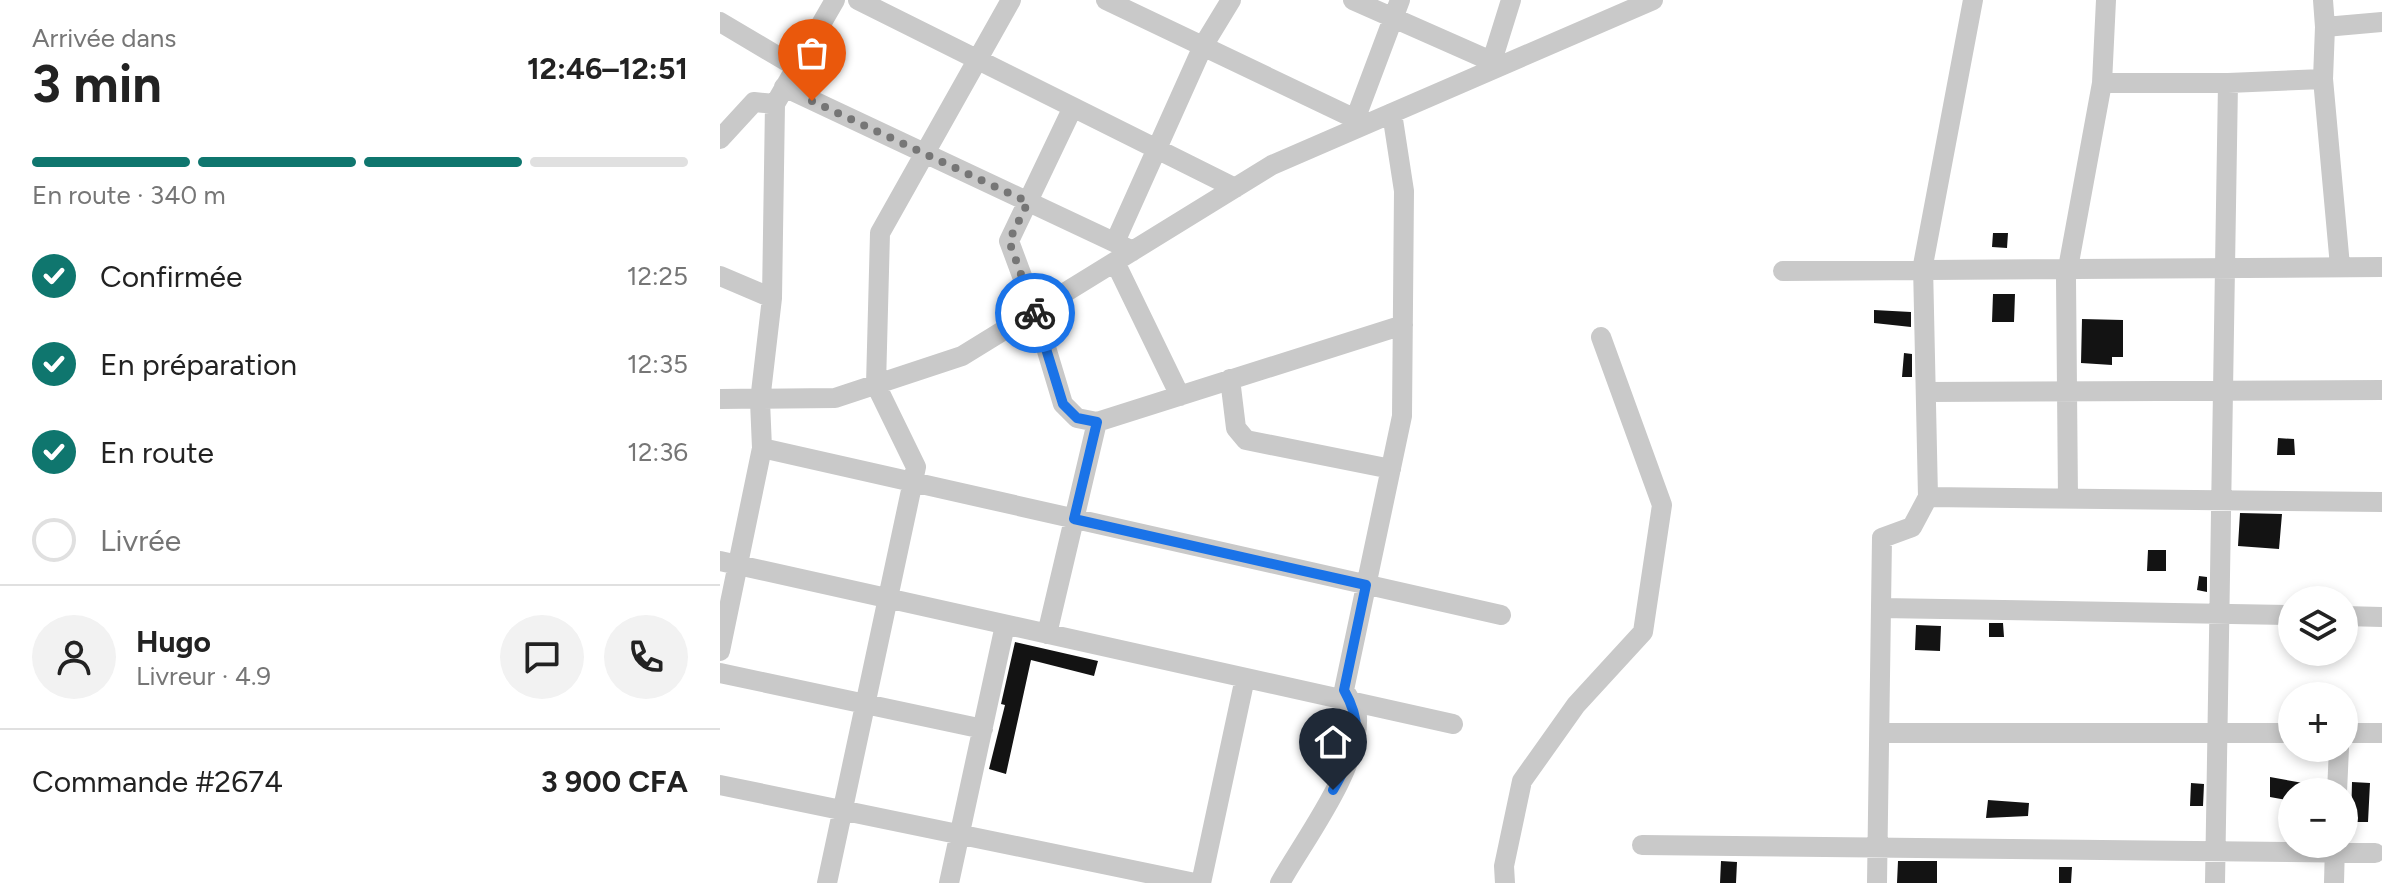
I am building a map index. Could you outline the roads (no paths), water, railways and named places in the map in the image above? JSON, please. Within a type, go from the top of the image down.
[{"type":"street","points":[[720,651],[729,563],[762,448],[760,401],[772,298],[779,96],[835,0]]},
{"type":"street","points":[[858,0],[1235,188]]},
{"type":"street","points":[[827,883],[916,467],[876,385],[880,233],[1011,0]]},
{"type":"street","points":[[1106,0],[1361,121]]},
{"type":"street","points":[[1121,252],[1157,148],[1203,46],[1231,0]]},
{"type":"street","points":[[1353,0],[1396,9],[1496,63]]},
{"type":"street","points":[[1496,63],[1511,0]]},
{"type":"street","points":[[720,399],[835,398],[962,356],[1121,252],[1272,165],[1361,121],[1392,113],[1496,63],[1653,0]]},
{"type":"street","points":[[1877,883],[1882,538],[1912,527],[1928,497],[1923,270],[1973,0]]},
{"type":"street","points":[[2068,499],[2068,269],[2102,83],[2106,0]]},
{"type":"street","points":[[2323,0],[2323,79],[2340,266]]},
{"type":"street","points":[[1361,121],[1396,9]]},
{"type":"street","points":[[720,22],[796,67]]},
{"type":"street","points":[[2325,27],[2382,22]]},
{"type":"street","points":[[2102,83],[2323,79]]},
{"type":"street","points":[[2215,883],[2228,83]]},
{"type":"street","points":[[720,139],[754,102],[779,96],[925,153],[1028,202],[1121,252],[1180,396]]},
{"type":"street","points":[[1073,107],[1009,241],[1035,311],[1063,404],[1077,418],[1097,422],[1403,325]]},
{"type":"street","points":[[1280,883],[1346,767],[1357,736],[1357,713],[1344,690],[1402,416],[1404,191],[1392,113]]},
{"type":"street","points":[[1783,271],[2382,267]]},
{"type":"street","points":[[720,276],[772,298]]},
{"type":"street","points":[[1505,883],[1504,866],[1522,781],[1576,705],[1643,632],[1662,505],[1601,337]]},
{"type":"street","points":[[1230,379],[1236,428],[1246,440],[1391,469]]},
{"type":"street","points":[[1926,392],[2382,390]]},
{"type":"street","points":[[1047,634],[1097,422]]},
{"type":"street","points":[[762,448],[1501,615]]},
{"type":"street","points":[[1928,497],[2382,502]]},
{"type":"street","points":[[729,563],[1453,724]]},
{"type":"street","points":[[1881,608],[2278,615]]},
{"type":"street","points":[[2358,616],[2382,617]]},
{"type":"street","points":[[949,883],[1005,625]]},
{"type":"street","points":[[720,673],[983,729]]},
{"type":"street","points":[[1201,883],[1245,678]]},
{"type":"street","points":[[1880,733],[2278,733]]},
{"type":"street","points":[[2358,733],[2382,733]]},
{"type":"street","points":[[720,785],[1195,883]]},
{"type":"street","points":[[1642,845],[2278,849]]},
{"type":"street","points":[[2358,851],[2375,853]]},
{"type":"street","points":[[2334,883],[2335,858]]}]
